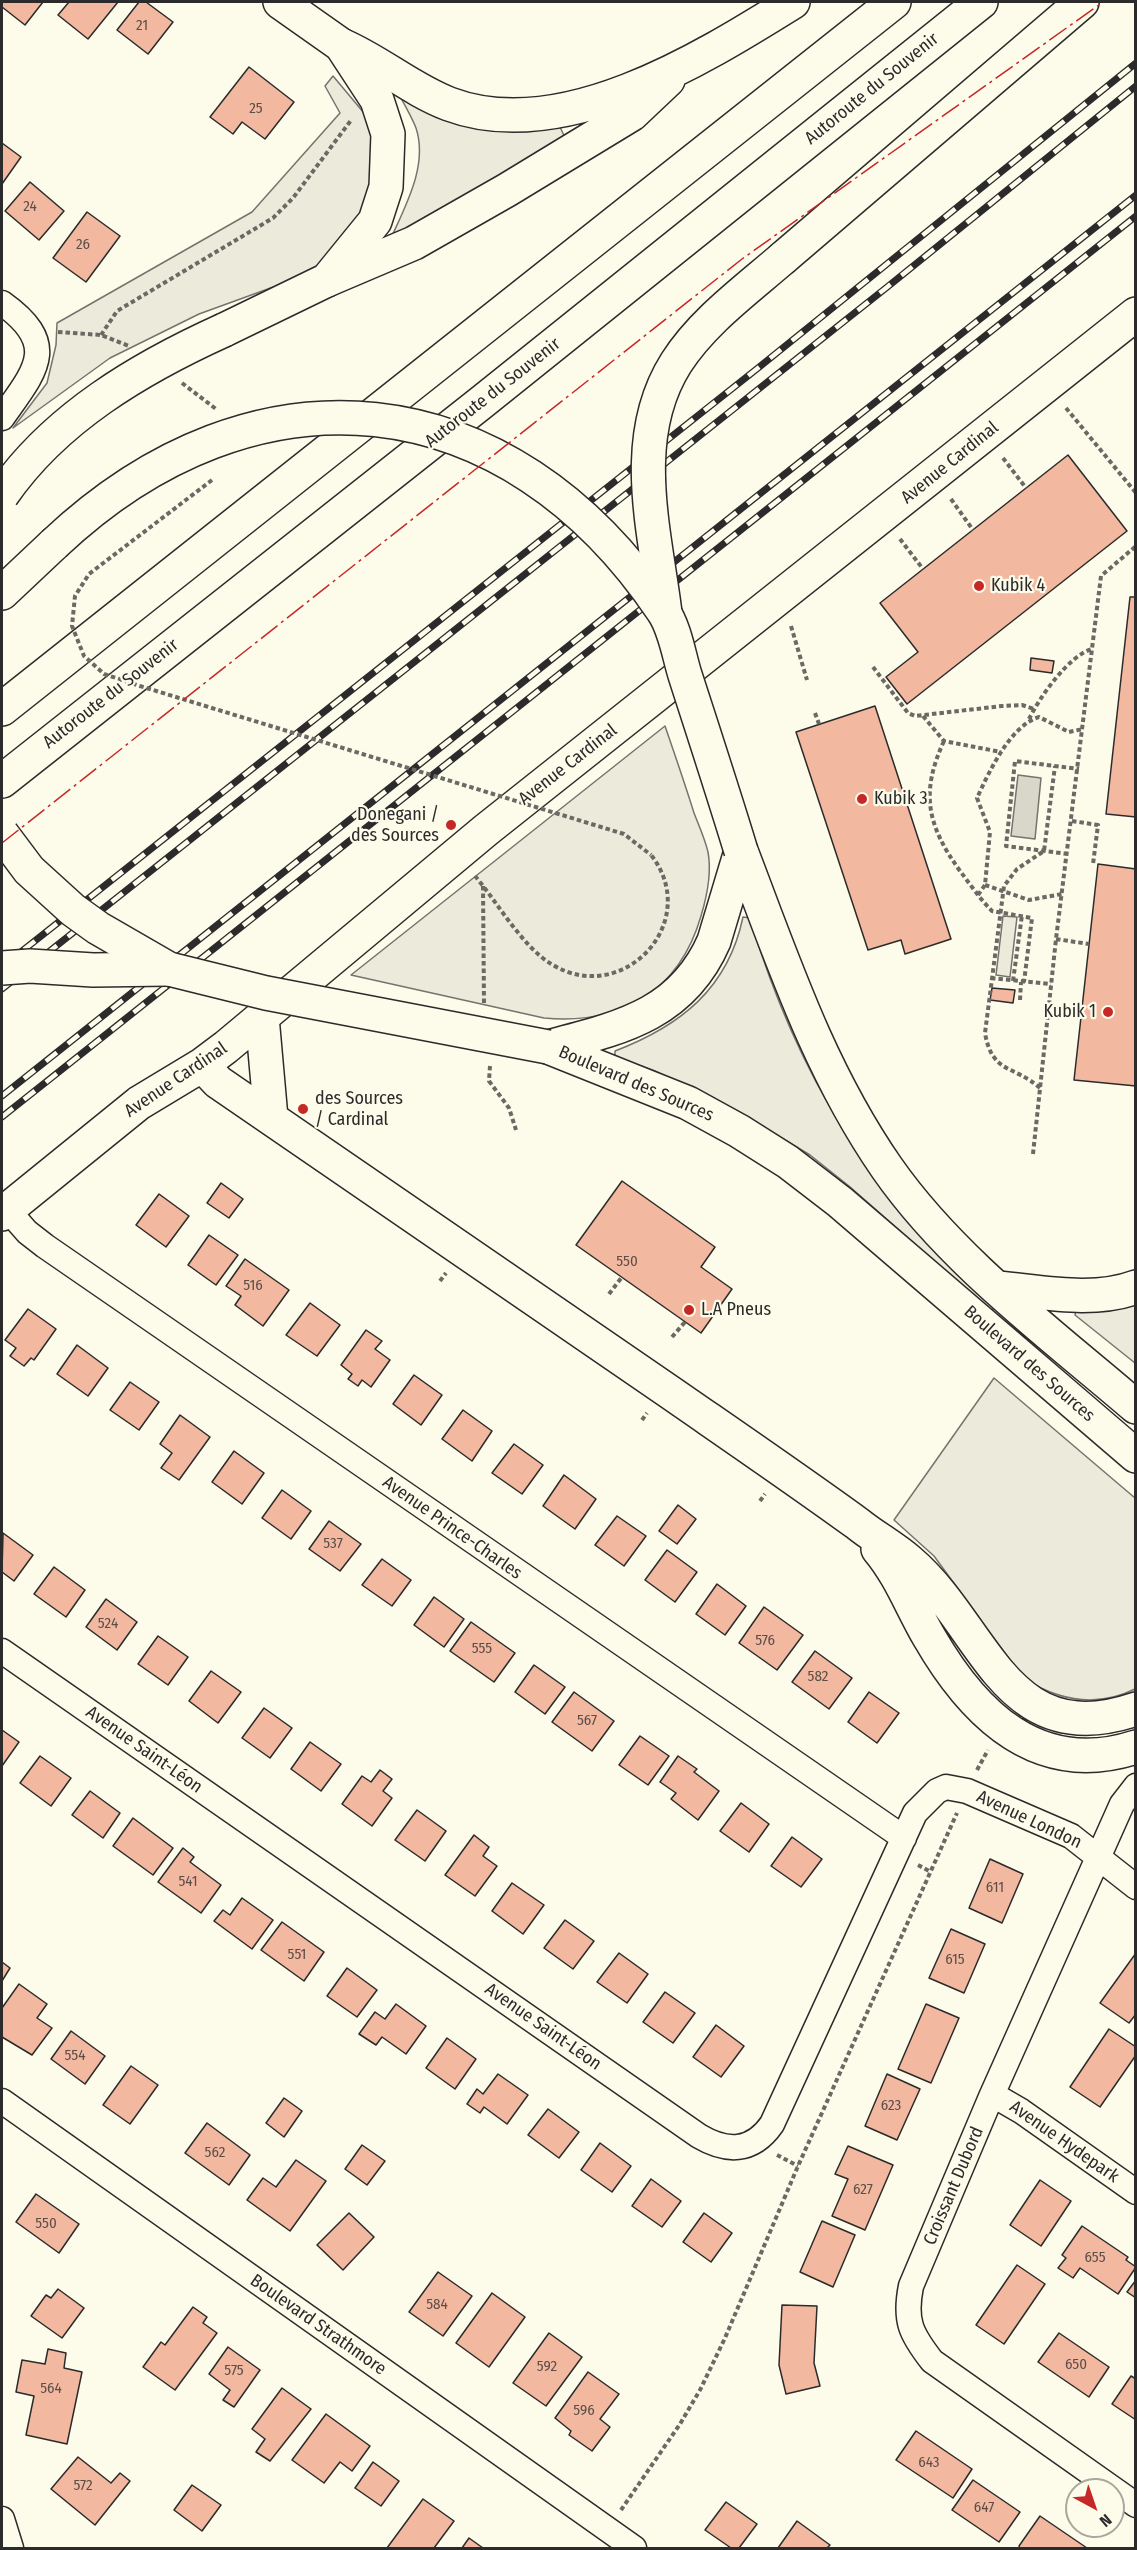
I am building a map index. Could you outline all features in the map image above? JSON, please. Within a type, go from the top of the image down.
[{"type":"main road","points":[[280,2],[341,45],[370,58],[434,97],[487,115],[508,117],[569,110],[680,69],[793,2]]},
{"type":"main road","points":[[2,709],[894,2]]},
{"type":"main road","name":"Autoroute du Souvenir","points":[[2,780],[482,402],[981,2]]},
{"type":"main road","points":[[665,613],[647,468],[651,428],[675,364],[699,333],[783,258],[1082,2]]},
{"type":"main road","points":[[327,280],[375,221],[388,170],[388,134],[384,116],[372,92],[341,45]]},
{"type":"main road","points":[[2,495],[46,444],[87,408],[141,373],[327,280],[414,243],[632,114],[680,69]]},
{"type":"main road","name":"Avenue Cardinal","points":[[4,1212],[139,1103],[202,1065],[486,830],[1136,314]]},
{"type":"main road","points":[[2,593],[112,494],[193,448],[244,430],[285,420],[350,417],[377,419],[418,427],[462,442],[506,462],[542,483],[595,527],[665,613]]},
{"type":"main road","name":"Boulevard des Sources","points":[[665,613],[741,851],[809,1028],[836,1083],[872,1144],[925,1215],[998,1288],[1136,1407]]},
{"type":"main road","points":[[2,834],[29,870],[61,899],[98,928],[169,969]]},
{"type":"main road","points":[[548,1047],[626,1025],[673,998],[687,985],[708,955],[741,851]]},
{"type":"main road","points":[[2,968],[30,966],[93,970],[169,969]]},
{"type":"main road","name":"Boulevard des Sources","points":[[169,969],[266,993],[548,1047],[688,1103],[739,1131],[788,1162],[848,1209],[1136,1456]]},
{"type":"main road","points":[[262,1017],[271,1118]]},
{"type":"main road","points":[[202,1065],[218,1082],[782,1470],[907,1559],[926,1576],[954,1611],[991,1667],[1022,1698],[1050,1712],[1070,1716],[1106,1717],[1136,1709]]},
{"type":"main road","points":[[998,1288],[1090,1295],[1136,1287]]},
{"type":"main road","points":[[858,1525],[894,1571],[929,1637],[956,1680],[1000,1728],[1029,1744],[1069,1754],[1106,1754],[1136,1747]]},
{"type":"street","points":[[2,303],[26,321],[32,330],[37,351],[33,370],[2,418]]},
{"type":"street","name":"Avenue Prince-Charles","points":[[4,1212],[45,1246],[904,1838]]},
{"type":"street","name":"Avenue Saint-Léon","points":[[2,1651],[699,2136],[725,2148],[737,2149],[748,2146],[762,2137],[772,2124],[904,1838],[922,1804],[937,1791],[946,1788]]},
{"type":"street","name":"Croissant Dubord","points":[[1136,1786],[1122,1804],[991,2097],[911,2286],[908,2319],[912,2335],[932,2361],[944,2371],[1136,2505]]},
{"type":"street","name":"Avenue London","points":[[946,1788],[979,1796],[1071,1836],[1136,1887]]},
{"type":"street","name":"Avenue Hydepark","points":[[991,2097],[1002,2100],[1021,2111],[1136,2192]]},
{"type":"street","name":"Boulevard Strathmore","points":[[2,2102],[634,2548]]},
{"type":"street","points":[[2,2519],[11,2548]]},
{"type":"path","points":[[101,335],[117,311],[273,218],[293,198],[356,114]]},
{"type":"path","points":[[1063,404],[1136,493]]},
{"type":"path","points":[[1000,454],[1026,488]]},
{"type":"path","points":[[212,480],[104,561],[85,579],[75,596],[72,616],[74,634],[84,656],[97,669],[115,678],[624,834],[636,841],[658,863],[667,884],[668,905],[663,927],[651,948],[635,963],[603,976],[576,974],[552,965],[541,957],[472,872]]},
{"type":"path","points":[[949,496],[973,530]]},
{"type":"path","points":[[898,537],[923,569]]},
{"type":"path","points":[[1033,1154],[1056,939],[1079,769],[1101,576],[1136,546]]},
{"type":"path","points":[[790,622],[807,680]]},
{"type":"path","points":[[978,895],[985,885],[990,832],[977,798],[1001,752],[1029,720],[1034,709],[1070,662],[1084,651],[1092,649]]},
{"type":"path","points":[[873,667],[908,713],[923,716],[935,712],[1022,705],[1034,709]]},
{"type":"path","points":[[815,713],[819,724]]},
{"type":"path","points":[[923,716],[944,741],[1001,752]]},
{"type":"path","points":[[1029,720],[1038,717],[1070,732],[1083,729]]},
{"type":"path","points":[[944,741],[929,783],[932,822],[948,855],[992,911],[1032,918],[1020,1000]]},
{"type":"path","points":[[1068,854],[1006,846],[1015,761],[1079,769]]},
{"type":"path","points":[[1040,1088],[1031,1080],[1000,1066],[987,1046],[985,1033],[1003,891],[1008,877],[1044,851],[1055,766]]},
{"type":"path","points":[[1072,821],[1098,825],[1099,832],[1093,864]]},
{"type":"path","points":[[985,885],[1029,900],[1062,894]]},
{"type":"path","points":[[1013,981],[1022,915]]},
{"type":"path","points":[[1056,939],[1089,944]]},
{"type":"path","points":[[991,978],[1051,984]]},
{"type":"path","points":[[609,1294],[622,1277]]},
{"type":"path","points":[[672,1337],[685,1322]]},
{"type":"path","points":[[974,1777],[992,1742]]},
{"type":"path","points":[[616,2518],[700,2390],[958,1809]]},
{"type":"path","points":[[914,1862],[931,1872]]},
{"type":"path","points":[[774,2153],[798,2166]]},
{"type":"shaded area","points":[[333,76],[369,119],[373,148],[372,181],[362,210],[340,247],[316,267],[276,286],[199,314],[110,358],[13,428],[47,383],[56,345],[57,323],[252,212],[340,113],[325,86]]},
{"type":"shaded area","points":[[397,90],[486,126],[514,131],[560,127],[567,142],[388,245],[407,203],[417,173],[419,158],[416,128]]},
{"type":"shaded area","points":[[665,726],[705,842],[709,868],[705,901],[691,942],[678,965],[662,984],[643,998],[622,1009],[598,1016],[572,1019],[544,1018],[351,975]]},
{"type":"shaded area","points":[[1018,775],[1041,778],[1035,839],[1011,836]]},
{"type":"shaded area","points":[[1003,916],[1017,917],[1010,977],[996,975]]},
{"type":"shaded area","points":[[743,917],[750,918],[769,976],[791,1031],[816,1082],[844,1130],[875,1176],[911,1221],[950,1265],[994,1308],[991,1311],[849,1186],[810,1155],[745,1116],[655,1071],[615,1057],[615,1051],[660,1030],[698,1002],[726,965]]},
{"type":"shaded area","points":[[1135,1303],[1135,1363],[1075,1315],[1076,1310]]},
{"type":"shaded area","points":[[994,1378],[1135,1498],[1135,1689],[1121,1695],[1093,1700],[1065,1697],[1051,1693],[1024,1679],[934,1556],[894,1520]]},
{"type":"building","points":[[2,2],[43,2],[25,25],[2,7]]},
{"type":"building","points":[[69,2],[118,2],[88,39],[58,15]]},
{"type":"building","points":[[139,2],[146,2],[173,22],[148,54],[117,30]]},
{"type":"building","points":[[249,67],[294,102],[265,139],[242,122],[233,134],[210,117]]},
{"type":"building","points":[[2,143],[21,157],[2,184]]},
{"type":"building","points":[[30,182],[64,211],[39,240],[5,211]]},
{"type":"building","points":[[87,212],[120,236],[86,282],[53,258]]},
{"type":"building","name":"Kubik 4","points":[[1068,455],[1127,531],[907,704],[886,677],[918,652],[880,603]]},
{"type":"building","points":[[1130,597],[1136,597],[1136,817],[1106,814]]},
{"type":"building","points":[[1031,658],[1054,661],[1052,673],[1030,670]]},
{"type":"building","name":"Kubik 3","points":[[875,706],[951,939],[905,954],[901,940],[868,950],[796,732]]},
{"type":"building","name":"Kubik 1","points":[[1098,864],[1136,869],[1136,1086],[1074,1080]]},
{"type":"building","points":[[992,988],[1015,990],[1013,1003],[990,1000]]},
{"type":"building","points":[[622,1181],[715,1247],[701,1267],[732,1289],[701,1333],[576,1245]]},
{"type":"building","points":[[221,1183],[243,1199],[229,1218],[207,1203]]},
{"type":"building","points":[[159,1194],[189,1216],[166,1247],[136,1225]]},
{"type":"building","points":[[209,1235],[238,1255],[216,1285],[188,1265]]},
{"type":"building","points":[[245,1259],[289,1290],[263,1326],[235,1305],[241,1296],[226,1286]]},
{"type":"building","points":[[310,1303],[340,1325],[317,1356],[286,1335]]},
{"type":"building","points":[[28,1309],[56,1329],[34,1360],[31,1358],[24,1366],[10,1356],[16,1348],[5,1340]]},
{"type":"building","points":[[366,1330],[382,1341],[375,1349],[390,1360],[371,1387],[362,1380],[358,1386],[348,1379],[352,1374],[341,1365]]},
{"type":"building","points":[[77,1345],[108,1368],[88,1396],[57,1374]]},
{"type":"building","points":[[414,1375],[442,1395],[421,1425],[393,1404]]},
{"type":"building","points":[[130,1382],[159,1402],[139,1430],[110,1410]]},
{"type":"building","points":[[463,1410],[492,1431],[472,1461],[442,1439]]},
{"type":"building","points":[[180,1415],[210,1437],[179,1480],[161,1468],[172,1453],[160,1444]]},
{"type":"building","points":[[514,1444],[543,1465],[522,1494],[492,1473]]},
{"type":"building","points":[[234,1451],[264,1473],[242,1504],[212,1482]]},
{"type":"building","points":[[564,1475],[596,1499],[575,1529],[543,1506]]},
{"type":"building","points":[[282,1490],[311,1511],[291,1539],[262,1518]]},
{"type":"building","points":[[678,1505],[696,1519],[677,1544],[659,1531]]},
{"type":"building","points":[[617,1516],[646,1536],[624,1566],[595,1545]]},
{"type":"building","points":[[329,1521],[361,1544],[340,1571],[309,1549]]},
{"type":"building","points":[[3,1533],[33,1555],[14,1581],[2,1572]]},
{"type":"building","points":[[667,1550],[697,1572],[675,1602],[645,1580]]},
{"type":"building","points":[[382,1559],[411,1580],[392,1606],[362,1585]]},
{"type":"building","points":[[54,1567],[85,1590],[66,1617],[34,1594]]},
{"type":"building","points":[[717,1584],[746,1606],[725,1635],[696,1614]]},
{"type":"building","points":[[434,1597],[464,1619],[444,1647],[414,1625]]},
{"type":"building","points":[[106,1599],[137,1622],[117,1650],[86,1627]]},
{"type":"building","points":[[764,1607],[803,1635],[777,1670],[739,1643]]},
{"type":"building","points":[[471,1622],[515,1653],[494,1682],[450,1651]]},
{"type":"building","points":[[158,1636],[188,1657],[168,1685],[138,1664]]},
{"type":"building","points":[[815,1651],[852,1678],[829,1709],[792,1682]]},
{"type":"building","points":[[534,1665],[565,1687],[545,1714],[515,1692]]},
{"type":"building","points":[[211,1671],[241,1692],[218,1723],[189,1701]]},
{"type":"building","points":[[574,1692],[614,1721],[592,1751],[552,1722]]},
{"type":"building","points":[[869,1692],[899,1713],[877,1743],[848,1722]]},
{"type":"building","points":[[264,1708],[292,1728],[270,1758],[242,1738]]},
{"type":"building","points":[[2,1730],[19,1742],[2,1766]]},
{"type":"building","points":[[640,1736],[669,1756],[648,1785],[619,1765]]},
{"type":"building","points":[[310,1742],[341,1764],[321,1791],[291,1769]]},
{"type":"building","points":[[40,1756],[71,1778],[51,1806],[20,1783]]},
{"type":"building","points":[[678,1756],[697,1769],[694,1772],[719,1791],[698,1820],[671,1799],[676,1793],[660,1782]]},
{"type":"building","points":[[380,1770],[392,1779],[383,1791],[392,1798],[372,1826],[342,1804],[362,1776],[371,1782]]},
{"type":"building","points":[[90,1791],[120,1813],[103,1838],[72,1815]]},
{"type":"building","points":[[741,1803],[769,1824],[749,1852],[720,1831]]},
{"type":"building","points":[[417,1810],[446,1831],[425,1861],[395,1840]]},
{"type":"building","points":[[133,1818],[173,1848],[153,1875],[113,1846]]},
{"type":"building","points":[[474,1835],[489,1847],[483,1856],[497,1866],[475,1896],[445,1875]]},
{"type":"building","points":[[792,1837],[822,1859],[801,1887],[771,1866]]},
{"type":"building","points":[[183,1848],[194,1857],[190,1862],[221,1885],[201,1913],[158,1882]]},
{"type":"building","points":[[990,1859],[1023,1874],[1002,1923],[969,1908]]},
{"type":"building","points":[[512,1883],[544,1905],[523,1934],[492,1911]]},
{"type":"building","points":[[242,1898],[273,1920],[252,1949],[214,1921],[223,1910],[230,1915]]},
{"type":"building","points":[[565,1920],[594,1941],[573,1969],[544,1948]]},
{"type":"building","points":[[282,1922],[324,1952],[304,1981],[261,1950]]},
{"type":"building","points":[[951,1929],[985,1944],[964,1993],[929,1978]]},
{"type":"building","points":[[619,1953],[648,1974],[627,2003],[597,1982]]},
{"type":"building","points":[[1136,1953],[1136,2014],[1129,2023],[1100,2003]]},
{"type":"building","points":[[2,1962],[10,1968],[2,1981]]},
{"type":"building","points":[[347,1968],[377,1990],[357,2017],[327,1996]]},
{"type":"building","points":[[19,1984],[47,2004],[37,2018],[52,2028],[32,2055],[2,2037],[2,2008]]},
{"type":"building","points":[[665,1992],[695,2013],[673,2043],[643,2022]]},
{"type":"building","points":[[396,2004],[426,2026],[406,2054],[382,2037],[376,2045],[359,2034],[375,2012],[385,2019]]},
{"type":"building","points":[[926,2004],[959,2018],[931,2083],[898,2069]]},
{"type":"building","points":[[716,2025],[744,2046],[721,2077],[693,2057]]},
{"type":"building","points":[[1109,2029],[1136,2047],[1136,2055],[1100,2107],[1070,2087]]},
{"type":"building","points":[[71,2031],[105,2056],[85,2084],[51,2059]]},
{"type":"building","points":[[447,2038],[476,2059],[455,2089],[426,2068]]},
{"type":"building","points":[[131,2066],[158,2085],[130,2124],[103,2105]]},
{"type":"building","points":[[498,2074],[528,2095],[507,2124],[484,2107],[480,2113],[467,2104],[477,2089],[483,2094]]},
{"type":"building","points":[[887,2074],[920,2089],[897,2140],[865,2126]]},
{"type":"building","points":[[284,2098],[302,2111],[284,2137],[266,2123]]},
{"type":"building","points":[[548,2109],[579,2132],[559,2158],[528,2135]]},
{"type":"building","points":[[207,2123],[250,2155],[229,2185],[185,2153]]},
{"type":"building","points":[[600,2143],[631,2166],[612,2192],[581,2170]]},
{"type":"building","points":[[362,2145],[385,2161],[367,2185],[345,2169]]},
{"type":"building","points":[[848,2146],[893,2165],[865,2230],[832,2216],[848,2179],[835,2174]]},
{"type":"building","points":[[296,2160],[326,2181],[290,2231],[247,2200],[263,2178],[276,2187]]},
{"type":"building","points":[[651,2179],[681,2201],[662,2227],[632,2206]]},
{"type":"building","points":[[1040,2180],[1071,2201],[1041,2246],[1010,2225]]},
{"type":"building","points":[[36,2194],[79,2224],[59,2253],[16,2222]]},
{"type":"building","points":[[349,2213],[374,2237],[343,2270],[317,2245]]},
{"type":"building","points":[[704,2213],[732,2233],[711,2262],[683,2242]]},
{"type":"building","points":[[822,2221],[855,2235],[833,2287],[800,2272]]},
{"type":"building","points":[[1082,2226],[1128,2257],[1126,2260],[1136,2267],[1118,2294],[1080,2268],[1073,2278],[1058,2268],[1066,2258],[1062,2255]]},
{"type":"building","points":[[1017,2265],[1045,2284],[1004,2344],[976,2325]]},
{"type":"building","points":[[438,2272],[472,2296],[443,2336],[409,2312]]},
{"type":"building","points":[[1136,2280],[1136,2298],[1127,2292]]},
{"type":"building","points":[[58,2289],[84,2308],[62,2338],[31,2316],[46,2295],[51,2298]]},
{"type":"building","points":[[492,2293],[525,2317],[489,2367],[456,2343]]},
{"type":"building","points":[[782,2305],[817,2306],[814,2363],[820,2386],[786,2394],[779,2365]]},
{"type":"building","points":[[193,2307],[207,2317],[203,2323],[217,2333],[175,2390],[143,2367],[161,2342],[165,2345]]},
{"type":"building","points":[[549,2333],[582,2357],[546,2406],[513,2383]]},
{"type":"building","points":[[1059,2333],[1109,2367],[1089,2397],[1038,2362]]},
{"type":"building","points":[[228,2347],[260,2370],[234,2407],[223,2400],[230,2390],[209,2374]]},
{"type":"building","points":[[48,2349],[66,2353],[64,2368],[82,2372],[67,2444],[26,2435],[34,2396],[16,2392],[22,2360],[45,2364]]},
{"type":"building","points":[[588,2372],[619,2394],[600,2419],[610,2427],[592,2451],[569,2435],[571,2431],[555,2418]]},
{"type":"building","points":[[1131,2376],[1136,2379],[1136,2420],[1112,2404]]},
{"type":"building","points":[[282,2388],[311,2409],[270,2461],[256,2452],[265,2439],[252,2429]]},
{"type":"building","points":[[326,2414],[370,2446],[352,2471],[340,2462],[324,2483],[292,2460]]},
{"type":"building","points":[[916,2431],[972,2469],[953,2498],[896,2460]]},
{"type":"building","points":[[78,2457],[111,2483],[120,2473],[130,2481],[95,2525],[51,2489]]},
{"type":"building","points":[[373,2462],[399,2481],[381,2506],[355,2488]]},
{"type":"building","points":[[973,2480],[1020,2512],[999,2542],[952,2510]]},
{"type":"building","points":[[192,2485],[221,2505],[202,2531],[174,2510]]},
{"type":"building","points":[[423,2499],[454,2521],[434,2548],[387,2548]]},
{"type":"building","points":[[726,2502],[757,2524],[739,2548],[731,2548],[705,2530]]},
{"type":"building","points":[[1040,2516],[1065,2533],[1065,2538],[1072,2538],[1087,2548],[1020,2548],[1019,2546]]},
{"type":"building","points":[[797,2521],[830,2545],[827,2548],[778,2548]]},
{"type":"building","points":[[469,2538],[483,2548],[462,2548]]},
{"type":"railway","points":[[2,967],[758,368],[1136,63]]},
{"type":"railway","points":[[2,989],[886,288],[1136,86]]},
{"type":"railway","points":[[2,1096],[1136,195]]},
{"type":"railway","points":[[2,1117],[1136,216]]},
{"type":"power","points":[[2,843],[742,259],[1103,2]]},
{"type":"place","name":"Kubik 4","points":[[979,586]]},
{"type":"place","name":"Kubik 3","points":[[862,799]]},
{"type":"place","name":"Donegani / des Sources","points":[[451,825]]},
{"type":"place","name":"Kubik 1","points":[[1108,1012]]},
{"type":"place","name":"des Sources / Cardinal","points":[[303,1109]]},
{"type":"place","name":"L.A Pneus","points":[[689,1310]]}]
